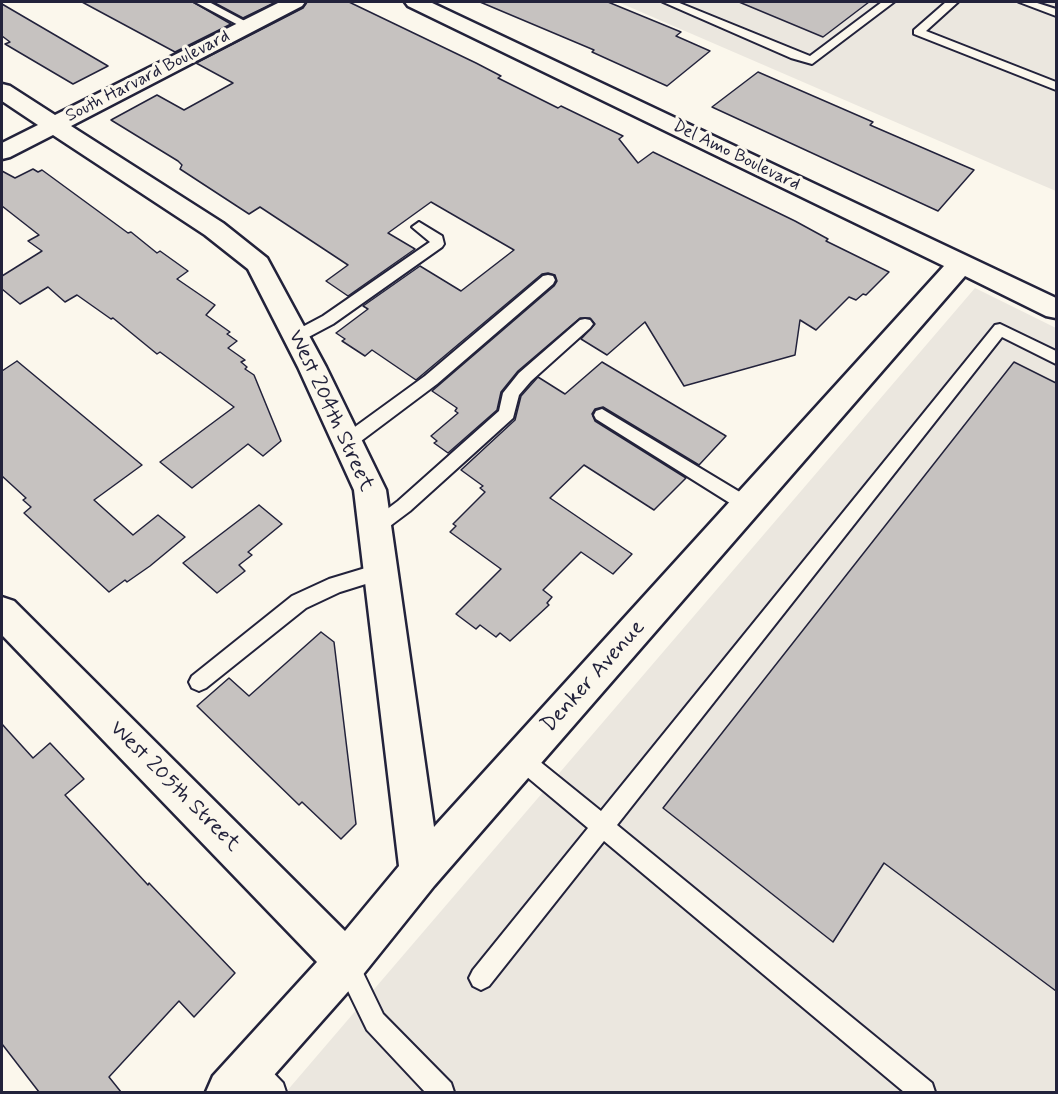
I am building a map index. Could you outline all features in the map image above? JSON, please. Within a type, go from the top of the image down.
[{"type":"street","name":"South Harvard Boulevard","points":[[2,152],[295,2]]},
{"type":"street","name":"Del Amo Boulevard","points":[[415,2],[1056,309]]},
{"type":"street","name":"West 204th Street","points":[[2,91],[213,229],[258,264],[370,490],[420,872]]},
{"type":"street","name":"Denker Avenue","points":[[252,1084],[346,962],[420,872],[961,264]]},
{"type":"street","name":"West 205th Street","points":[[2,612],[346,962]]},
{"type":"lane","points":[[201,2],[248,26]]},
{"type":"lane","points":[[669,2],[812,60],[888,2]]},
{"type":"lane","points":[[952,2],[918,32],[1056,86]]},
{"type":"lane","points":[[1025,2],[1056,13]]},
{"type":"lane","points":[[296,337],[328,320],[437,244],[437,239],[419,227]]},
{"type":"lane","points":[[347,442],[431,380],[548,280]]},
{"type":"lane","points":[[376,527],[404,506],[507,414],[511,393],[525,377],[585,324]]},
{"type":"lane","points":[[481,978],[1000,329],[1056,357]]},
{"type":"lane","points":[[602,415],[747,505]]},
{"type":"lane","points":[[199,682],[299,602],[336,585],[382,571]]},
{"type":"lane","points":[[521,759],[923,1092]]},
{"type":"lane","points":[[346,962],[375,1022],[442,1092]]},
{"type":"shaded area","points":[[618,2],[1056,2],[1056,191],[1011,172]]},
{"type":"shaded area","points":[[975,288],[1056,328],[1056,1092],[286,1092]]},
{"type":"building","points":[[82,2],[193,2],[231,24],[175,52]]},
{"type":"building","points":[[213,2],[276,2],[243,18]]},
{"type":"building","points":[[307,2],[349,2],[476,63],[501,76],[498,78],[558,108],[561,106],[623,136],[619,139],[638,163],[653,152],[795,221],[828,239],[826,241],[889,272],[866,295],[863,294],[856,300],[849,297],[816,330],[800,320],[795,355],[684,386],[645,322],[607,355],[581,339],[595,324],[590,318],[580,318],[518,371],[501,392],[497,410],[448,453],[434,443],[437,441],[431,436],[458,413],[455,411],[457,408],[432,391],[554,286],[557,281],[555,275],[542,274],[416,380],[372,350],[365,356],[342,341],[345,339],[336,333],[368,309],[363,306],[420,266],[461,291],[514,250],[431,202],[388,233],[415,249],[348,296],[326,281],[348,265],[260,207],[249,214],[180,169],[182,165],[178,161],[111,120],[157,95],[184,110],[233,83],[196,63],[303,8]]},
{"type":"building","points":[[480,2],[608,2],[681,32],[676,36],[710,51],[667,86],[592,52],[594,50]]},
{"type":"building","points":[[739,2],[869,2],[823,37]]},
{"type":"building","points":[[2,4],[108,66],[73,84],[5,44],[10,42],[2,36]]},
{"type":"building","points":[[758,72],[873,122],[870,125],[974,170],[938,211],[712,107]]},
{"type":"building","points":[[33,169],[38,172],[42,170],[128,233],[131,232],[157,253],[160,251],[188,271],[177,279],[215,305],[206,315],[230,332],[227,334],[237,341],[228,348],[245,360],[241,362],[247,367],[245,369],[254,375],[281,441],[263,456],[248,444],[192,488],[160,462],[234,407],[160,352],[157,354],[113,318],[111,319],[77,295],[65,302],[48,287],[20,304],[2,289],[2,276],[42,251],[28,241],[39,235],[2,206],[2,171],[15,178]]},
{"type":"building","points":[[17,361],[142,465],[94,500],[133,535],[158,515],[185,537],[150,566],[109,592],[24,513],[31,507],[23,500],[26,498],[2,476],[2,371]]},
{"type":"building","points":[[602,362],[726,436],[699,465],[603,407],[595,409],[592,414],[595,421],[686,478],[654,510],[584,465],[550,498],[632,554],[613,574],[581,552],[543,590],[552,597],[547,603],[549,605],[510,641],[500,633],[496,637],[480,625],[476,629],[456,614],[501,569],[450,532],[456,526],[453,524],[485,492],[480,488],[483,486],[461,470],[515,420],[521,396],[538,377],[565,394]]},
{"type":"building","points":[[1014,362],[1056,383],[1056,991],[884,863],[833,942],[663,808]]},
{"type":"building","points":[[259,505],[282,524],[248,552],[252,555],[239,565],[245,571],[217,593],[183,563]]},
{"type":"building","points":[[321,632],[334,642],[356,824],[341,839],[302,802],[299,805],[197,706],[229,678],[249,696]]},
{"type":"building","points":[[2,724],[33,758],[50,743],[84,779],[65,795],[148,885],[149,883],[235,973],[194,1017],[179,1001],[109,1077],[121,1092],[39,1092],[2,1044]]}]
